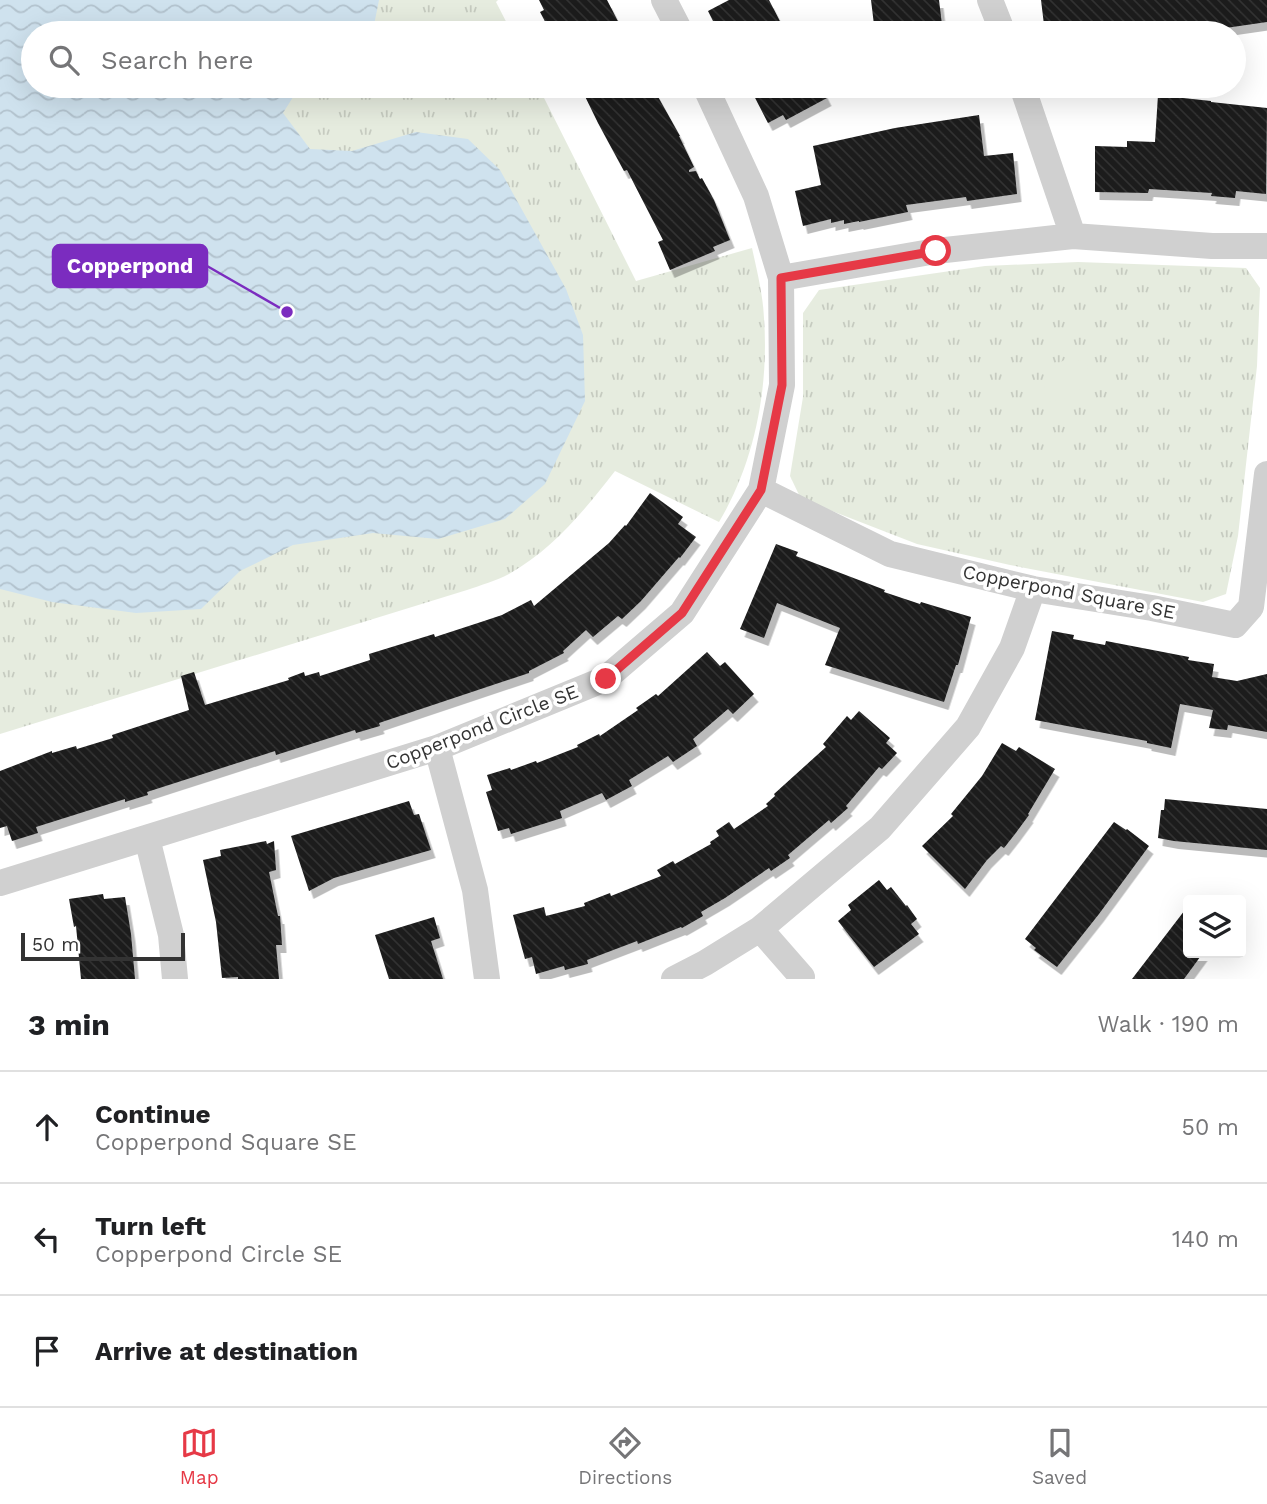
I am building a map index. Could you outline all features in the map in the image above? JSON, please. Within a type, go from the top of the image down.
[{"type":"street","points":[[664,0],[675,21]]},
{"type":"street","points":[[990,0],[998,21]]},
{"type":"street","name":"Copperpond Circle SE","points":[[0,883],[437,748],[606,679],[682,613],[761,490],[782,385],[781,278],[756,196],[711,98]]},
{"type":"street","points":[[1026,98],[1073,236]]},
{"type":"street","points":[[781,278],[936,251],[1073,236],[1212,246],[1267,246]]},
{"type":"street","name":"Copperpond Square SE","points":[[761,490],[891,554],[1033,589],[1152,608],[1235,625],[1251,607],[1267,474]]},
{"type":"street","points":[[674,979],[760,929],[880,828],[968,727],[1012,648],[1033,589]]},
{"type":"street","points":[[437,748],[475,890],[487,979]]},
{"type":"street","points":[[147,838],[172,935],[175,979]]},
{"type":"street","points":[[760,929],[802,977]]},
{"type":"green space","points":[[0,0],[498,0],[496,2],[506,21],[21,21],[21,98],[544,98],[636,281],[752,248],[764,318],[761,397],[757,423],[742,475],[719,522],[615,471],[554,541],[525,564],[499,579],[0,734]]},
{"type":"green space","points":[[1078,262],[1246,268],[1260,288],[1257,366],[1238,536],[1226,594],[1203,602],[1010,565],[917,544],[801,499],[790,476],[803,397],[803,313],[819,290],[985,266]]},
{"type":"green space","points":[[1067,359],[1076,359],[1087,364],[1087,380],[1072,395],[1049,402],[1044,390],[1047,377],[1056,366]]},
{"type":"water","points":[[0,0],[379,0],[375,21],[21,21],[21,98],[292,98],[283,113],[310,149],[352,151],[416,132],[468,139],[500,170],[566,289],[583,335],[585,401],[545,484],[505,519],[438,539],[373,533],[293,545],[240,571],[201,609],[136,613],[52,602],[0,589]]},
{"type":"building","points":[[539,0],[607,0],[618,21],[545,21],[540,12],[544,10]]},
{"type":"building","points":[[729,0],[769,0],[780,21],[713,21],[708,11]]},
{"type":"building","points":[[871,0],[939,0],[942,21],[874,21]]},
{"type":"building","points":[[1041,0],[1267,0],[1267,22],[1246,25],[1246,21],[1044,21]]},
{"type":"building","points":[[586,98],[659,98],[694,167],[689,172],[696,171],[700,179],[702,178],[730,240],[713,247],[715,251],[670,270],[658,242],[663,240],[627,170],[624,171]]},
{"type":"building","points":[[755,98],[827,98],[786,120],[783,115],[768,123]]},
{"type":"building","points":[[1158,98],[1183,98],[1267,108],[1266,194],[1236,191],[1235,198],[1211,196],[1212,193],[1149,189],[1148,193],[1095,192],[1095,146],[1127,147],[1127,141],[1155,142]]},
{"type":"building","points":[[979,115],[984,156],[1013,153],[1017,194],[906,205],[908,212],[844,224],[844,220],[831,223],[831,219],[803,226],[795,191],[821,185],[813,146],[895,128]]},
{"type":"building","points":[[650,493],[683,517],[678,524],[696,537],[680,558],[622,619],[618,616],[593,637],[586,630],[563,651],[564,653],[529,673],[379,723],[380,726],[356,733],[355,730],[276,755],[275,751],[147,792],[148,795],[125,802],[125,799],[36,827],[38,833],[12,841],[7,826],[0,828],[0,771],[52,751],[76,746],[77,749],[113,738],[112,735],[189,710],[181,676],[194,672],[205,705],[289,680],[288,678],[304,672],[305,676],[319,672],[320,676],[370,660],[369,654],[434,634],[435,637],[502,615],[531,600],[534,606],[609,543],[626,526]]},
{"type":"building","points":[[776,544],[798,552],[796,556],[885,590],[884,592],[971,617],[958,665],[944,702],[825,665],[840,628],[777,603],[764,638],[740,629]]},
{"type":"building","points":[[1052,631],[1074,635],[1073,639],[1105,645],[1106,641],[1214,664],[1212,677],[1237,681],[1267,674],[1267,732],[1228,725],[1227,730],[1209,728],[1213,710],[1180,704],[1171,748],[1035,720]]},
{"type":"building","points":[[707,652],[720,666],[725,662],[754,694],[733,714],[728,709],[693,739],[697,746],[673,762],[668,756],[629,780],[632,786],[606,800],[602,793],[560,811],[562,818],[511,834],[509,828],[498,831],[486,792],[492,790],[487,775],[536,761],[537,763],[578,747],[577,745],[599,734],[600,736],[656,694],[658,696]]},
{"type":"building","points":[[859,711],[890,738],[886,743],[897,753],[882,769],[879,767],[846,806],[848,808],[831,823],[829,820],[788,855],[790,858],[771,871],[769,868],[701,912],[703,916],[682,928],[587,960],[588,964],[565,970],[564,966],[536,974],[532,957],[525,959],[513,915],[544,907],[546,916],[585,906],[584,903],[610,893],[611,896],[661,876],[657,870],[673,861],[675,864],[711,844],[710,842],[719,836],[716,831],[729,822],[734,829],[768,806],[766,804],[774,794],[826,747],[823,744],[847,716],[851,720]]},
{"type":"building","points":[[1002,743],[1016,751],[1019,747],[1055,769],[1015,834],[1004,848],[1001,846],[987,860],[965,889],[922,846],[953,816],[951,814],[982,776]]},
{"type":"building","points":[[1165,799],[1267,809],[1267,850],[1158,838]]},
{"type":"building","points":[[409,801],[414,815],[419,814],[431,850],[334,878],[309,891],[291,836]]},
{"type":"building","points":[[1114,822],[1149,846],[1057,967],[1034,950],[1036,948],[1025,939]]},
{"type":"building","points":[[266,841],[267,844],[274,841],[276,870],[269,872],[280,916],[282,945],[276,945],[279,979],[222,978],[216,922],[203,860],[221,856],[220,850]]},
{"type":"building","points":[[879,880],[887,890],[891,887],[907,905],[917,919],[911,924],[919,934],[874,967],[838,921],[851,910],[848,905]]},
{"type":"building","points":[[103,894],[104,899],[125,897],[135,979],[81,979],[76,926],[74,927],[69,899]]},
{"type":"building","points":[[1183,913],[1183,958],[1199,958],[1184,979],[1132,979]]},
{"type":"building","points":[[434,917],[440,938],[431,941],[443,979],[389,979],[375,935]]},
{"type":"place","name":"Copperpond","points":[[287,312]]},
{"type":"route","points":[[606,679],[682,613],[761,490],[782,385],[781,278],[936,251]]}]
